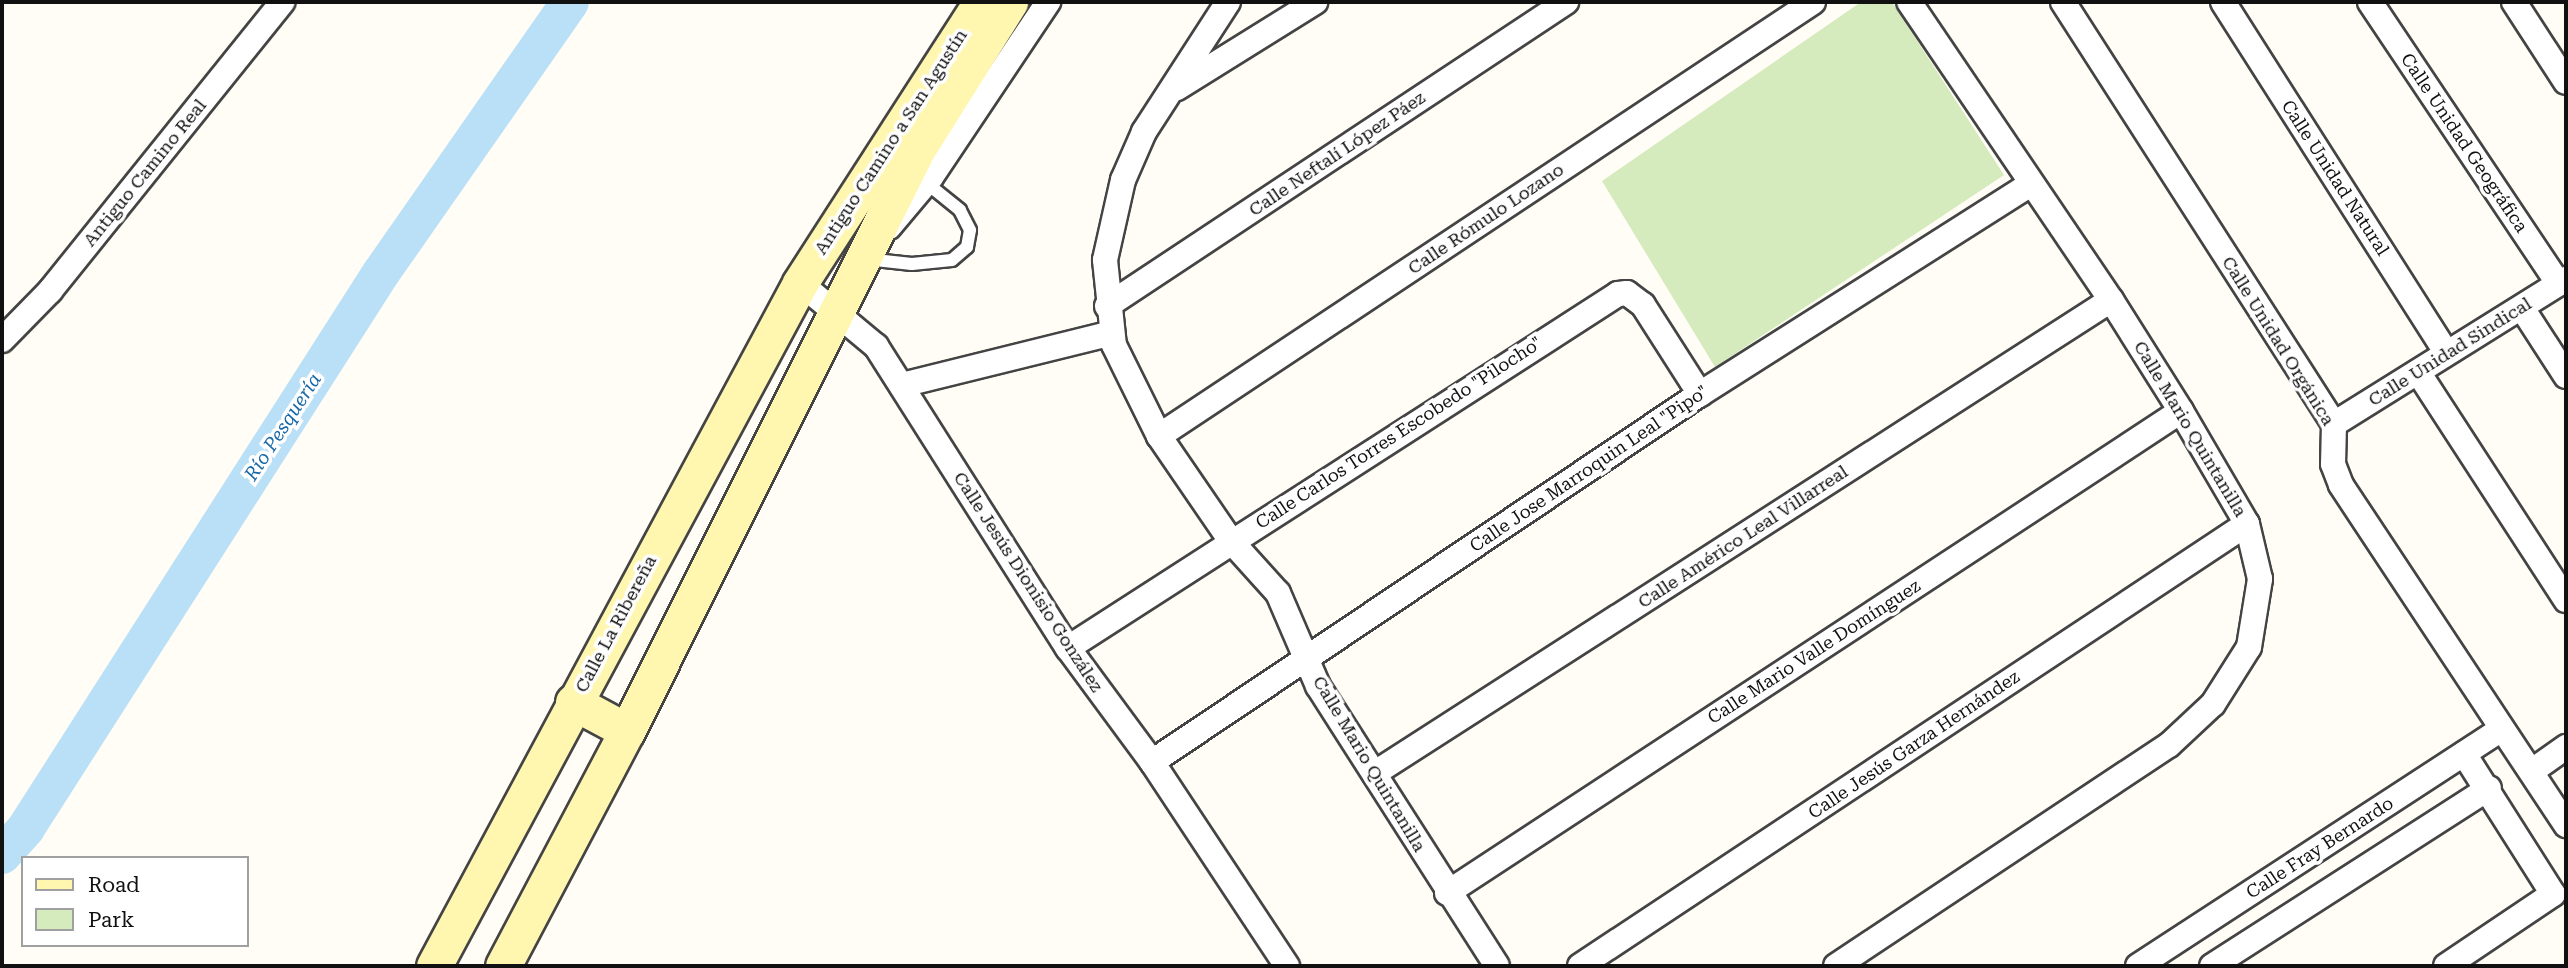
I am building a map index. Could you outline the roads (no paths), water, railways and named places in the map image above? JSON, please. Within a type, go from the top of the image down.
[{"type":"street","name":"Antiguo Camino Real","points":[[2,340],[50,291],[282,2]]},
{"type":"street","name":"Antiguo Camino a San Agustín","points":[[800,283],[981,2]]},
{"type":"street","name":"Antiguo Camino a San Agustín","points":[[834,311],[872,245],[917,176],[1010,2]]},
{"type":"street","points":[[917,176],[1048,2]]},
{"type":"street","name":"Calle Mario Quintanilla","points":[[1228,2],[1173,90],[1143,132],[1123,180],[1105,260],[1107,306],[1112,333],[1132,388],[1158,436],[1231,541],[1278,593],[1318,686],[1376,773],[1447,892],[1497,966]]},
{"type":"street","points":[[1173,90],[1315,2]]},
{"type":"street","name":"Calle Neftalí López Páez","points":[[1107,306],[1566,2]]},
{"type":"street","name":"Calle Rómulo Lozano","points":[[1158,436],[1813,2]]},
{"type":"street","name":"Calle Mario Quintanilla","points":[[1836,966],[2169,745],[2213,704],[2249,647],[2260,579],[2247,524],[2181,411],[2111,300],[1909,2]]},
{"type":"street","name":"Calle Unidad Orgánica","points":[[2063,2],[2334,424],[2333,464],[2341,485],[2566,825]]},
{"type":"street","name":"Calle Unidad Natural","points":[[2223,2],[2447,353]]},
{"type":"street","name":"Calle Unidad Geográfica","points":[[2370,2],[2562,282]]},
{"type":"street","points":[[2514,2],[2566,82]]},
{"type":"street","name":"Calle Jose Marroquin Leal \"Pipo\"","points":[[1152,762],[1308,661],[1700,394],[2031,184]]},
{"type":"street","name":"Calle Unidad Sindical","points":[[2334,424],[2562,282]]},
{"type":"street","name":"Calle Jesús Dionisio González","points":[[800,283],[834,311],[858,326],[876,346],[1068,648],[1152,762],[1287,966]]},
{"type":"street","name":"Calle La Ribereña","points":[[434,966],[573,702],[800,283]]},
{"type":"street","name":"Calle Carlos Torres Escobedo \"Pilocho\"","points":[[1068,648],[1618,294],[1627,292],[1643,304],[1700,394]]},
{"type":"street","name":"Calle Américo Leal Villarreal","points":[[1376,773],[2111,300]]},
{"type":"street","points":[[2522,309],[2566,376]]},
{"type":"street","points":[[503,966],[627,730],[834,311]]},
{"type":"street","points":[[902,385],[1112,333]]},
{"type":"street","points":[[2418,372],[2566,600]]},
{"type":"street","name":"Calle Mario Valle Domínguez","points":[[1447,892],[2181,411]]},
{"type":"street","name":"Calle Jesús Garza Hernández","points":[[1580,966],[2247,524]]},
{"type":"street","points":[[573,702],[627,730]]},
{"type":"street","name":"Calle Fray Bernardo","points":[[2138,966],[2502,729]]},
{"type":"street","points":[[2532,771],[2566,747]]},
{"type":"street","points":[[2446,966],[2553,894],[2488,788],[2463,754]]},
{"type":"street","points":[[2212,966],[2488,788]]},
{"type":"lane","points":[[872,245],[912,264],[952,260],[967,247],[971,230],[960,210],[917,176]]},
{"type":"waterway","name":"Río Pesquería","points":[[2,855],[26,828],[381,273],[570,2]]}]
